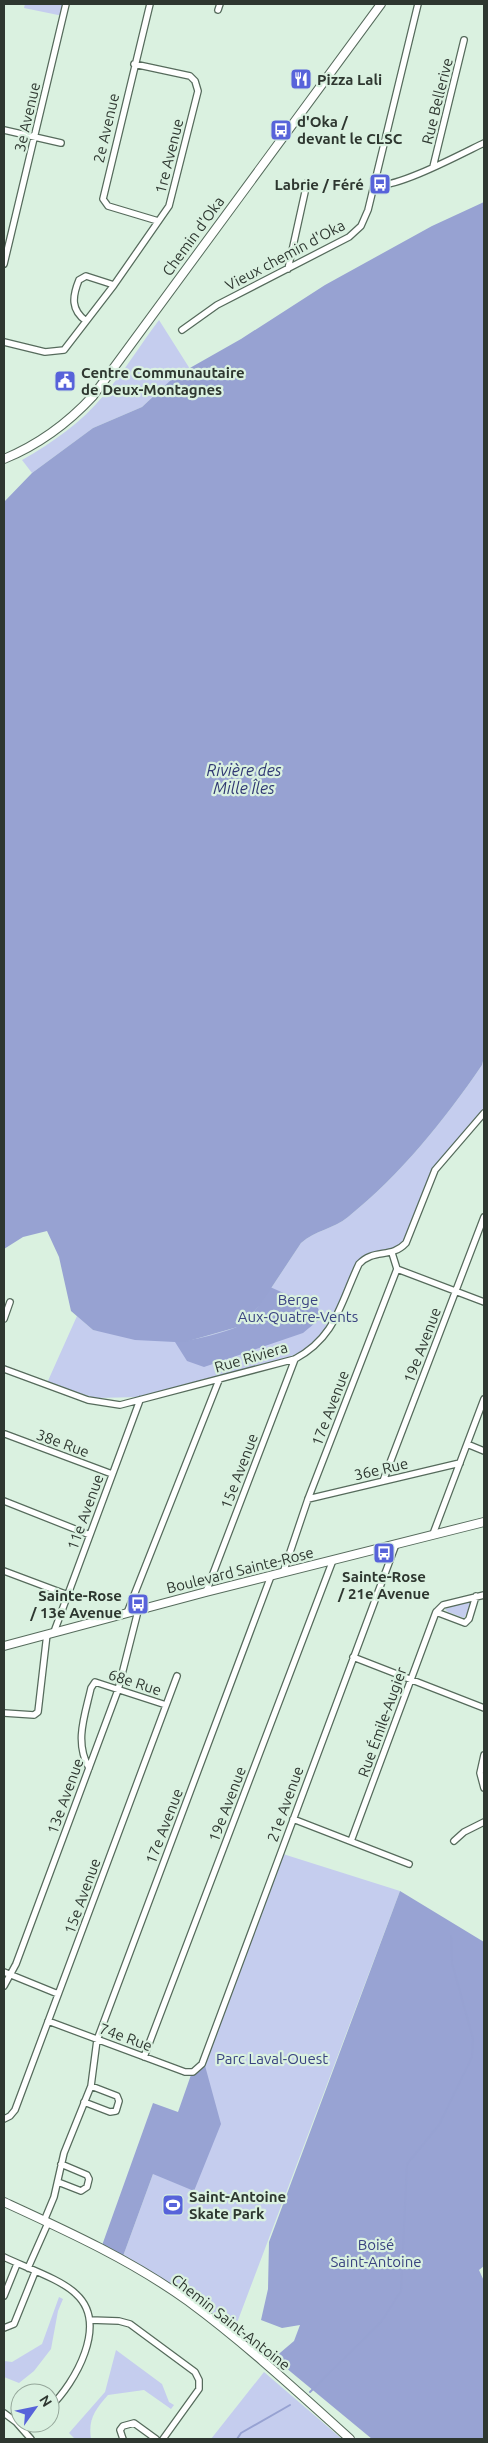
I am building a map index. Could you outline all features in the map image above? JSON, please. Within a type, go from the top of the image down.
[{"type":"street","name":"3e Avenue","points":[[4,264],[66,4]]},
{"type":"street","name":"2e Avenue","points":[[150,4],[103,199],[108,206],[158,221]]},
{"type":"street","name":"Chemin d'Oka","points":[[4,459],[25,450],[52,433],[75,414],[96,392],[380,4]]},
{"type":"street","name":"Vieux chemin d'Oka","points":[[182,330],[217,305],[358,231],[366,218],[375,185],[418,4]]},
{"type":"street","name":"Rue Bellerive","points":[[433,167],[464,40]]},
{"type":"street","name":"1re Avenue","points":[[4,342],[45,352],[59,352],[69,345],[169,206],[198,91],[196,81],[190,76],[134,64]]},
{"type":"street","points":[[4,130],[61,143]]},
{"type":"street","points":[[375,185],[391,183],[433,167],[484,143]]},
{"type":"street","points":[[288,269],[307,183]]},
{"type":"street","points":[[86,321],[77,315],[73,302],[79,280],[86,276],[114,285]]},
{"type":"street","points":[[484,1113],[435,1170],[406,1243],[392,1253],[397,1269],[484,1302]]},
{"type":"street","name":"19e Avenue","points":[[383,1481],[484,1217]]},
{"type":"street","name":"Rue Riviera","points":[[4,1368],[73,1395],[102,1404],[120,1404],[295,1359],[312,1349],[329,1331],[359,1264],[365,1258],[375,1253],[392,1253]]},
{"type":"street","name":"17e Avenue","points":[[283,1573],[308,1499],[397,1269]]},
{"type":"street","points":[[4,1319],[10,1302]]},
{"type":"street","name":"15e Avenue","points":[[206,1592],[295,1359]]},
{"type":"street","points":[[127,1613],[219,1380]]},
{"type":"street","points":[[433,1534],[484,1399]]},
{"type":"street","name":"11e Avenue","points":[[4,1713],[34,1715],[38,1712],[50,1633],[68,1595],[140,1400]]},
{"type":"street","name":"38e Rue","points":[[5,1434],[112,1474]]},
{"type":"street","points":[[467,1444],[484,1451]]},
{"type":"street","name":"36e Rue","points":[[308,1499],[460,1463]]},
{"type":"street","points":[[4,1501],[90,1535]]},
{"type":"street","name":"Boulevard Sainte-Rose","points":[[4,1646],[206,1592],[484,1522]]},
{"type":"street","name":"21e Avenue","points":[[195,2071],[205,2060],[396,1544]]},
{"type":"street","name":"19e Avenue","points":[[144,2057],[332,1560]]},
{"type":"street","points":[[4,1571],[68,1595]]},
{"type":"street","name":"17e Avenue","points":[[28,2268],[46,2222],[58,2182],[61,2164],[91,2086],[97,2040],[271,1576]]},
{"type":"street","points":[[476,1596],[470,1619],[465,1623],[436,1612],[444,1605],[476,1596],[484,1595]]},
{"type":"street","name":"13e Avenue","points":[[4,1986],[20,1955],[118,1690],[138,1611]]},
{"type":"street","name":"Rue Émile-Augier","points":[[351,1840],[436,1612]]},
{"type":"street","points":[[353,1657],[484,1708]]},
{"type":"street","name":"15e Avenue","points":[[4,2118],[10,2116],[15,2110],[177,1676]]},
{"type":"street","name":"68e Rue","points":[[89,1768],[83,1757],[80,1736],[91,1688],[95,1682],[166,1705]]},
{"type":"street","points":[[484,1755],[480,1773],[484,1788]]},
{"type":"street","points":[[294,1819],[410,1864]]},
{"type":"street","points":[[454,1841],[464,1832],[484,1822]]},
{"type":"street","points":[[4,1972],[58,1994]]},
{"type":"street","name":"74e Rue","points":[[48,2022],[185,2072],[195,2071]]},
{"type":"street","points":[[84,2102],[110,2112],[116,2111],[119,2101],[116,2096],[91,2086]]},
{"type":"street","points":[[58,2182],[81,2190],[87,2187],[89,2179],[87,2175],[61,2164]]},
{"type":"street","name":"Chemin Saint-Antoine","points":[[4,2202],[122,2259],[187,2300],[232,2336],[350,2439]]},
{"type":"street","points":[[4,2257],[76,2294],[84,2304],[90,2320],[86,2348],[68,2389],[60,2397]]},
{"type":"street","points":[[4,2296],[17,2264]]},
{"type":"street","points":[[4,2328],[14,2324],[35,2272]]},
{"type":"street","points":[[90,2320],[119,2321],[130,2324],[195,2372],[199,2389],[162,2439]]},
{"type":"street","points":[[123,2439],[120,2430],[123,2426],[134,2423],[156,2439]]},
{"type":"green space","points":[[25,4],[66,4],[63,16],[24,8]]},
{"type":"green space","points":[[159,320],[190,369],[174,377],[142,407],[93,428],[32,473],[22,460],[66,431],[95,405],[118,377]]},
{"type":"green space","name":"Berge Aux-Quatre-Vents","points":[[484,1057],[484,1111],[438,1166],[407,1244],[365,1258],[330,1324],[310,1348],[292,1356],[219,1380],[141,1397],[95,1398],[47,1383],[77,1316],[93,1330],[185,1342],[241,1326],[260,1305],[301,1243],[312,1235],[343,1221],[386,1183],[403,1165],[452,1107],[482,1065]]},
{"type":"green space","points":[[270,1287],[318,1308],[321,1318],[303,1333],[204,1367],[187,1361],[175,1342],[210,1336],[237,1327],[254,1312]]},
{"type":"green space","points":[[468,1601],[472,1604],[464,1618],[445,1609]]},
{"type":"green space","name":"Parc Laval-Ouest","points":[[283,1854],[400,1891],[232,2336],[122,2259],[153,2174],[204,2062]]},
{"type":"green space","name":"Boisé Saint-Antoine","points":[[400,1891],[484,1942],[484,2266],[479,2270],[484,2281],[484,2439],[372,2439],[274,2358],[294,2341],[300,2325],[282,2328],[261,2320],[268,2289],[269,2242]]},
{"type":"green space","points":[[204,2062],[221,2124],[194,2191],[153,2174],[122,2259],[100,2251],[153,2103],[178,2112],[192,2072]]},
{"type":"green space","points":[[59,2297],[63,2299],[58,2311],[51,2349],[34,2371],[19,2383],[4,2377],[4,2361],[12,2362],[42,2344]]},
{"type":"green space","points":[[116,2350],[162,2384],[169,2402],[174,2405],[171,2409],[144,2390],[108,2395],[99,2405],[92,2420],[91,2439],[75,2439],[69,2433],[105,2392]]},
{"type":"green space","points":[[264,2372],[342,2439],[211,2439]]},
{"type":"water","name":"Rivière des Mille Îles","points":[[484,202],[484,1057],[482,1065],[436,1127],[386,1183],[343,1221],[312,1235],[301,1243],[260,1305],[241,1326],[185,1342],[135,1340],[93,1330],[71,1311],[59,1257],[47,1231],[23,1237],[4,1249],[4,502],[32,473],[93,428],[142,407],[174,377],[241,339],[325,285],[432,226]]},
{"type":"waterway","points":[[310,2392],[381,2322],[401,2291],[407,2164],[439,2125],[472,2057],[473,2039],[452,1963],[451,1936]]},
{"type":"waterway","points":[[237,2439],[241,2433],[290,2405]]},
{"type":"place","name":"Pizza Lali","points":[[301,79]]},
{"type":"place","name":"d'Oka / devant le CLSC","points":[[281,130]]},
{"type":"place","name":"Labrie / Féré","points":[[380,184]]},
{"type":"place","name":"Centre Communautaire de Deux-Montagnes","points":[[65,381]]},
{"type":"place","name":"Sainte-Rose / 21e Avenue","points":[[384,1553]]},
{"type":"place","name":"Sainte-Rose / 13e Avenue","points":[[138,1604]]},
{"type":"place","name":"Saint-Antoine Skate Park","points":[[173,2205]]}]
